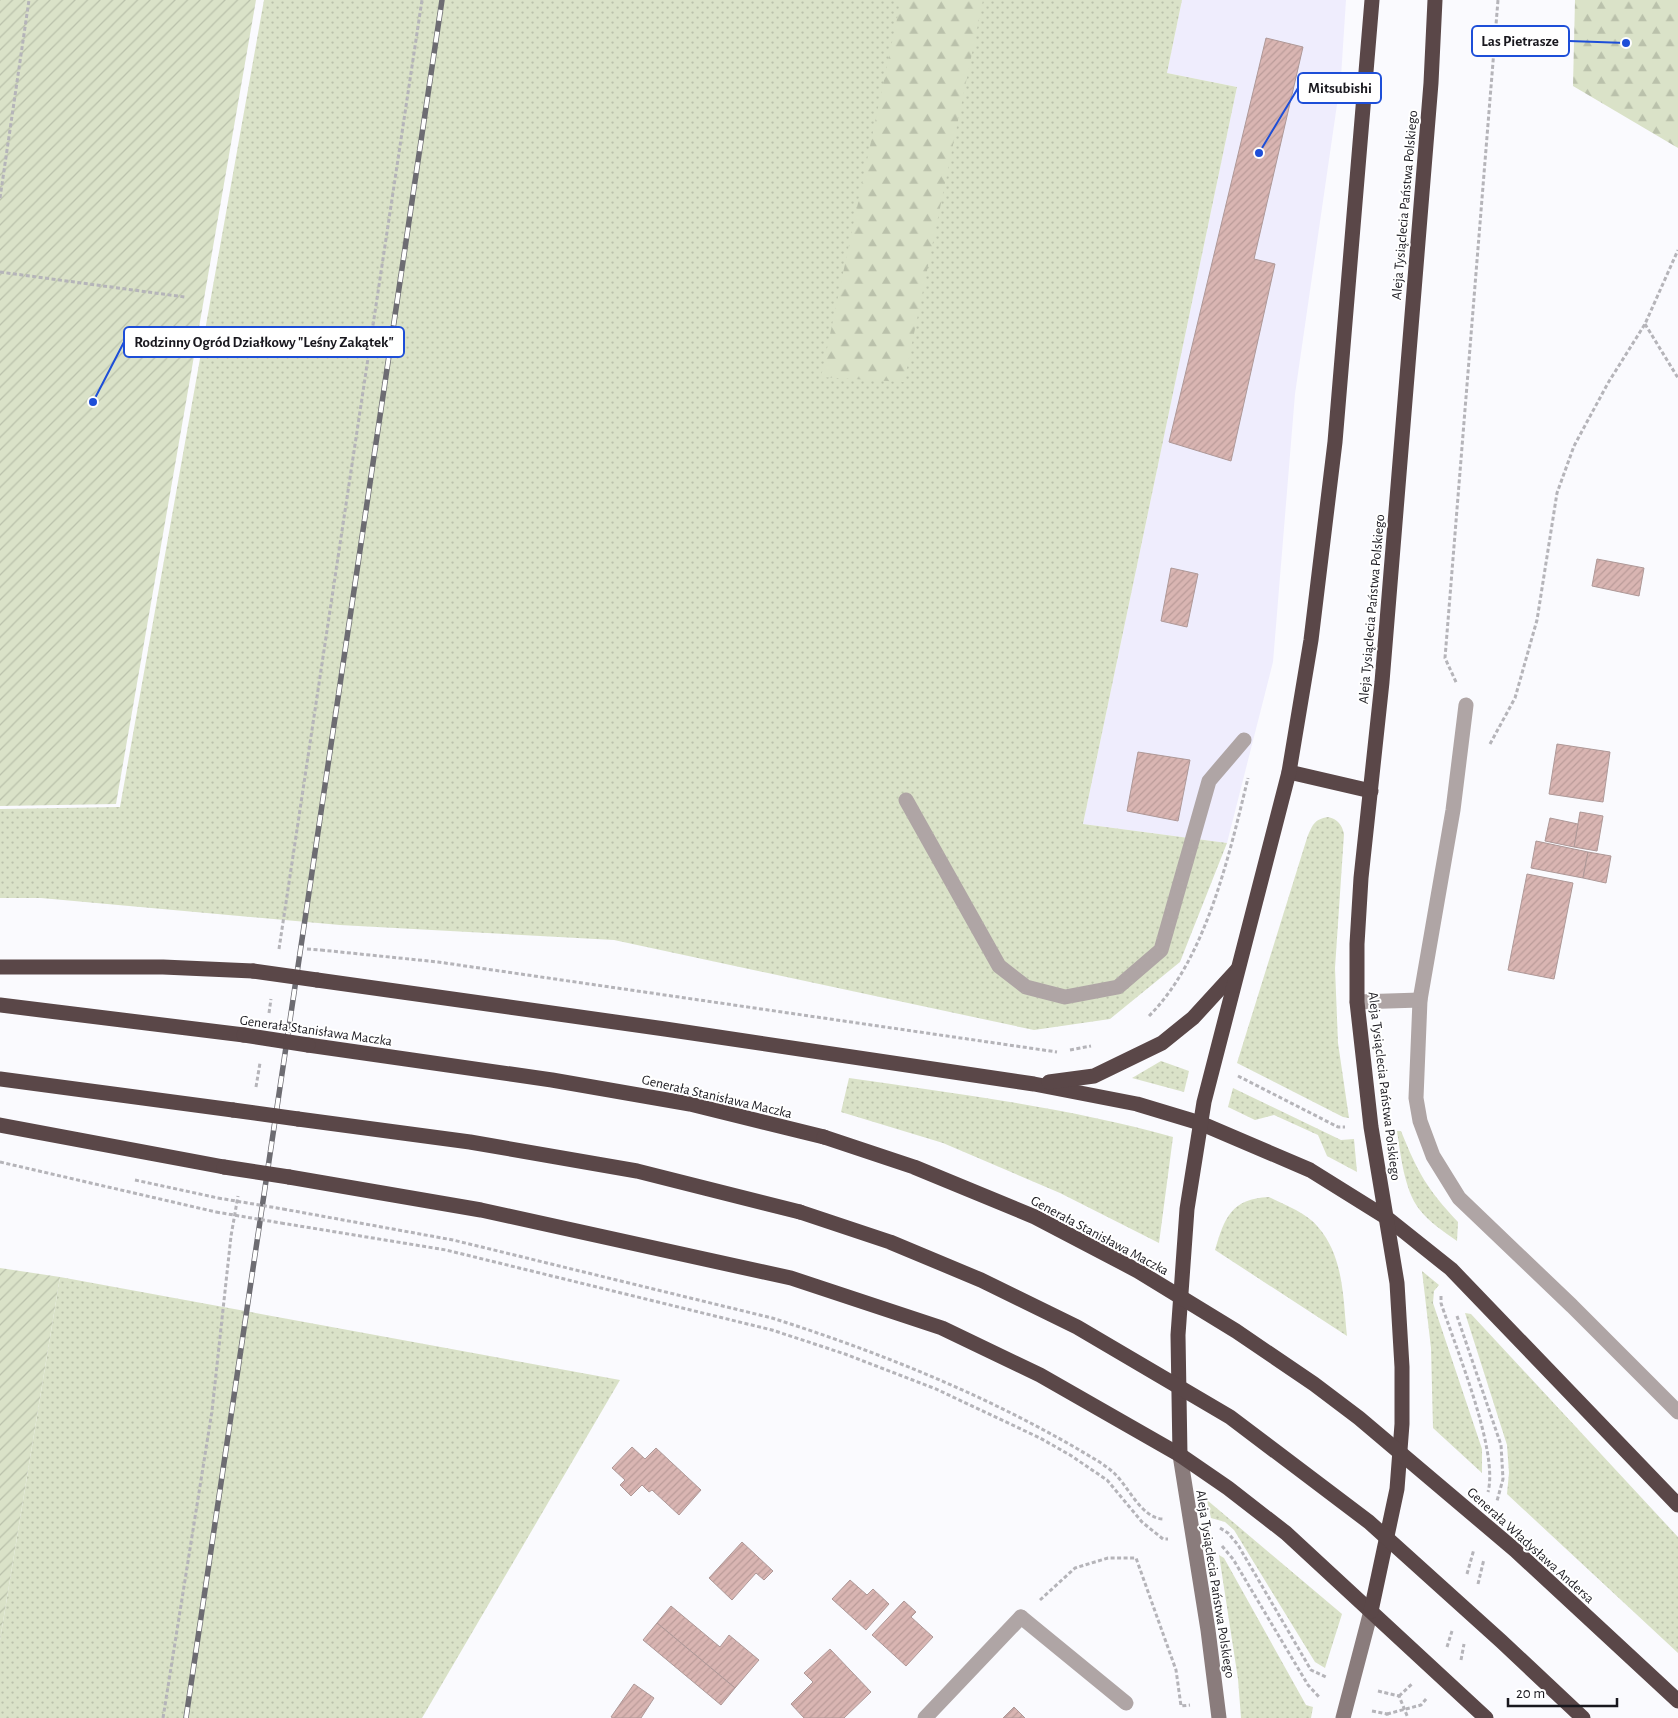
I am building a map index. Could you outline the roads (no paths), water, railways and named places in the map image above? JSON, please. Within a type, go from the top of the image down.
[{"type":"highway","points":[[1180,1455],[1179,1315],[1187,1209],[1200,1123],[1289,772],[1310,649],[1325,540],[1347,322],[1372,0]]},
{"type":"highway","name":"Aleja Tysiąclecia Państwa Polskiego","points":[[1371,1611],[1397,1489],[1402,1424],[1402,1367],[1397,1284],[1371,1127],[1357,1002],[1361,878],[1371,791],[1426,142],[1435,0]]},
{"type":"highway","points":[[1289,772],[1371,791]]},
{"type":"highway","points":[[0,967],[163,967],[253,972],[317,980],[675,1030],[1034,1084],[1137,1104],[1200,1123],[1310,1170],[1387,1218],[1452,1269],[1678,1504]]},
{"type":"highway","points":[[1034,1084],[1094,1076],[1162,1043],[1193,1018],[1238,968]]},
{"type":"highway","name":"Generała Stanisława Maczka","points":[[0,1004],[308,1044],[552,1080],[690,1104],[824,1137],[914,1167],[1035,1217],[1138,1271],[1236,1330],[1359,1418]]},
{"type":"highway","points":[[0,1079],[470,1142],[637,1171],[800,1212],[908,1250],[981,1280],[1077,1327],[1230,1417],[1304,1472],[1382,1534],[1583,1718]]},
{"type":"highway","points":[[0,1125],[224,1167],[481,1210],[791,1278],[942,1328],[1040,1375],[1180,1455],[1228,1488],[1286,1533],[1486,1718]]},
{"type":"highway","name":"Generała Władysława Andersa","points":[[1359,1418],[1514,1550],[1678,1700]]},
{"type":"main road","name":"Aleja Tysiąclecia Państwa Polskiego","points":[[1180,1455],[1192,1540],[1208,1630],[1219,1718]]},
{"type":"main road","points":[[1344,1712],[1371,1611]]},
{"type":"street","points":[[1466,705],[1453,810],[1420,1000],[1416,1098],[1420,1120],[1429,1147],[1443,1172],[1459,1198],[1474,1215],[1572,1306],[1678,1412]]},
{"type":"street","points":[[906,800],[999,966],[1026,987],[1065,997],[1118,987],[1161,950],[1209,781],[1244,740]]},
{"type":"street","points":[[1357,1002],[1420,1000]]},
{"type":"street","points":[[925,1718],[1020,1617],[1126,1703]]},
{"type":"railway","points":[[186,1718],[442,0]]},
{"type":"place","name":"Las Pietrasze","points":[[1626,43]]},
{"type":"place","name":"Mitsubishi","points":[[1259,153]]},
{"type":"place","name":"Rodzinny Ogród Działkowy \"Leśny Zakątek\"","points":[[93,402]]}]
